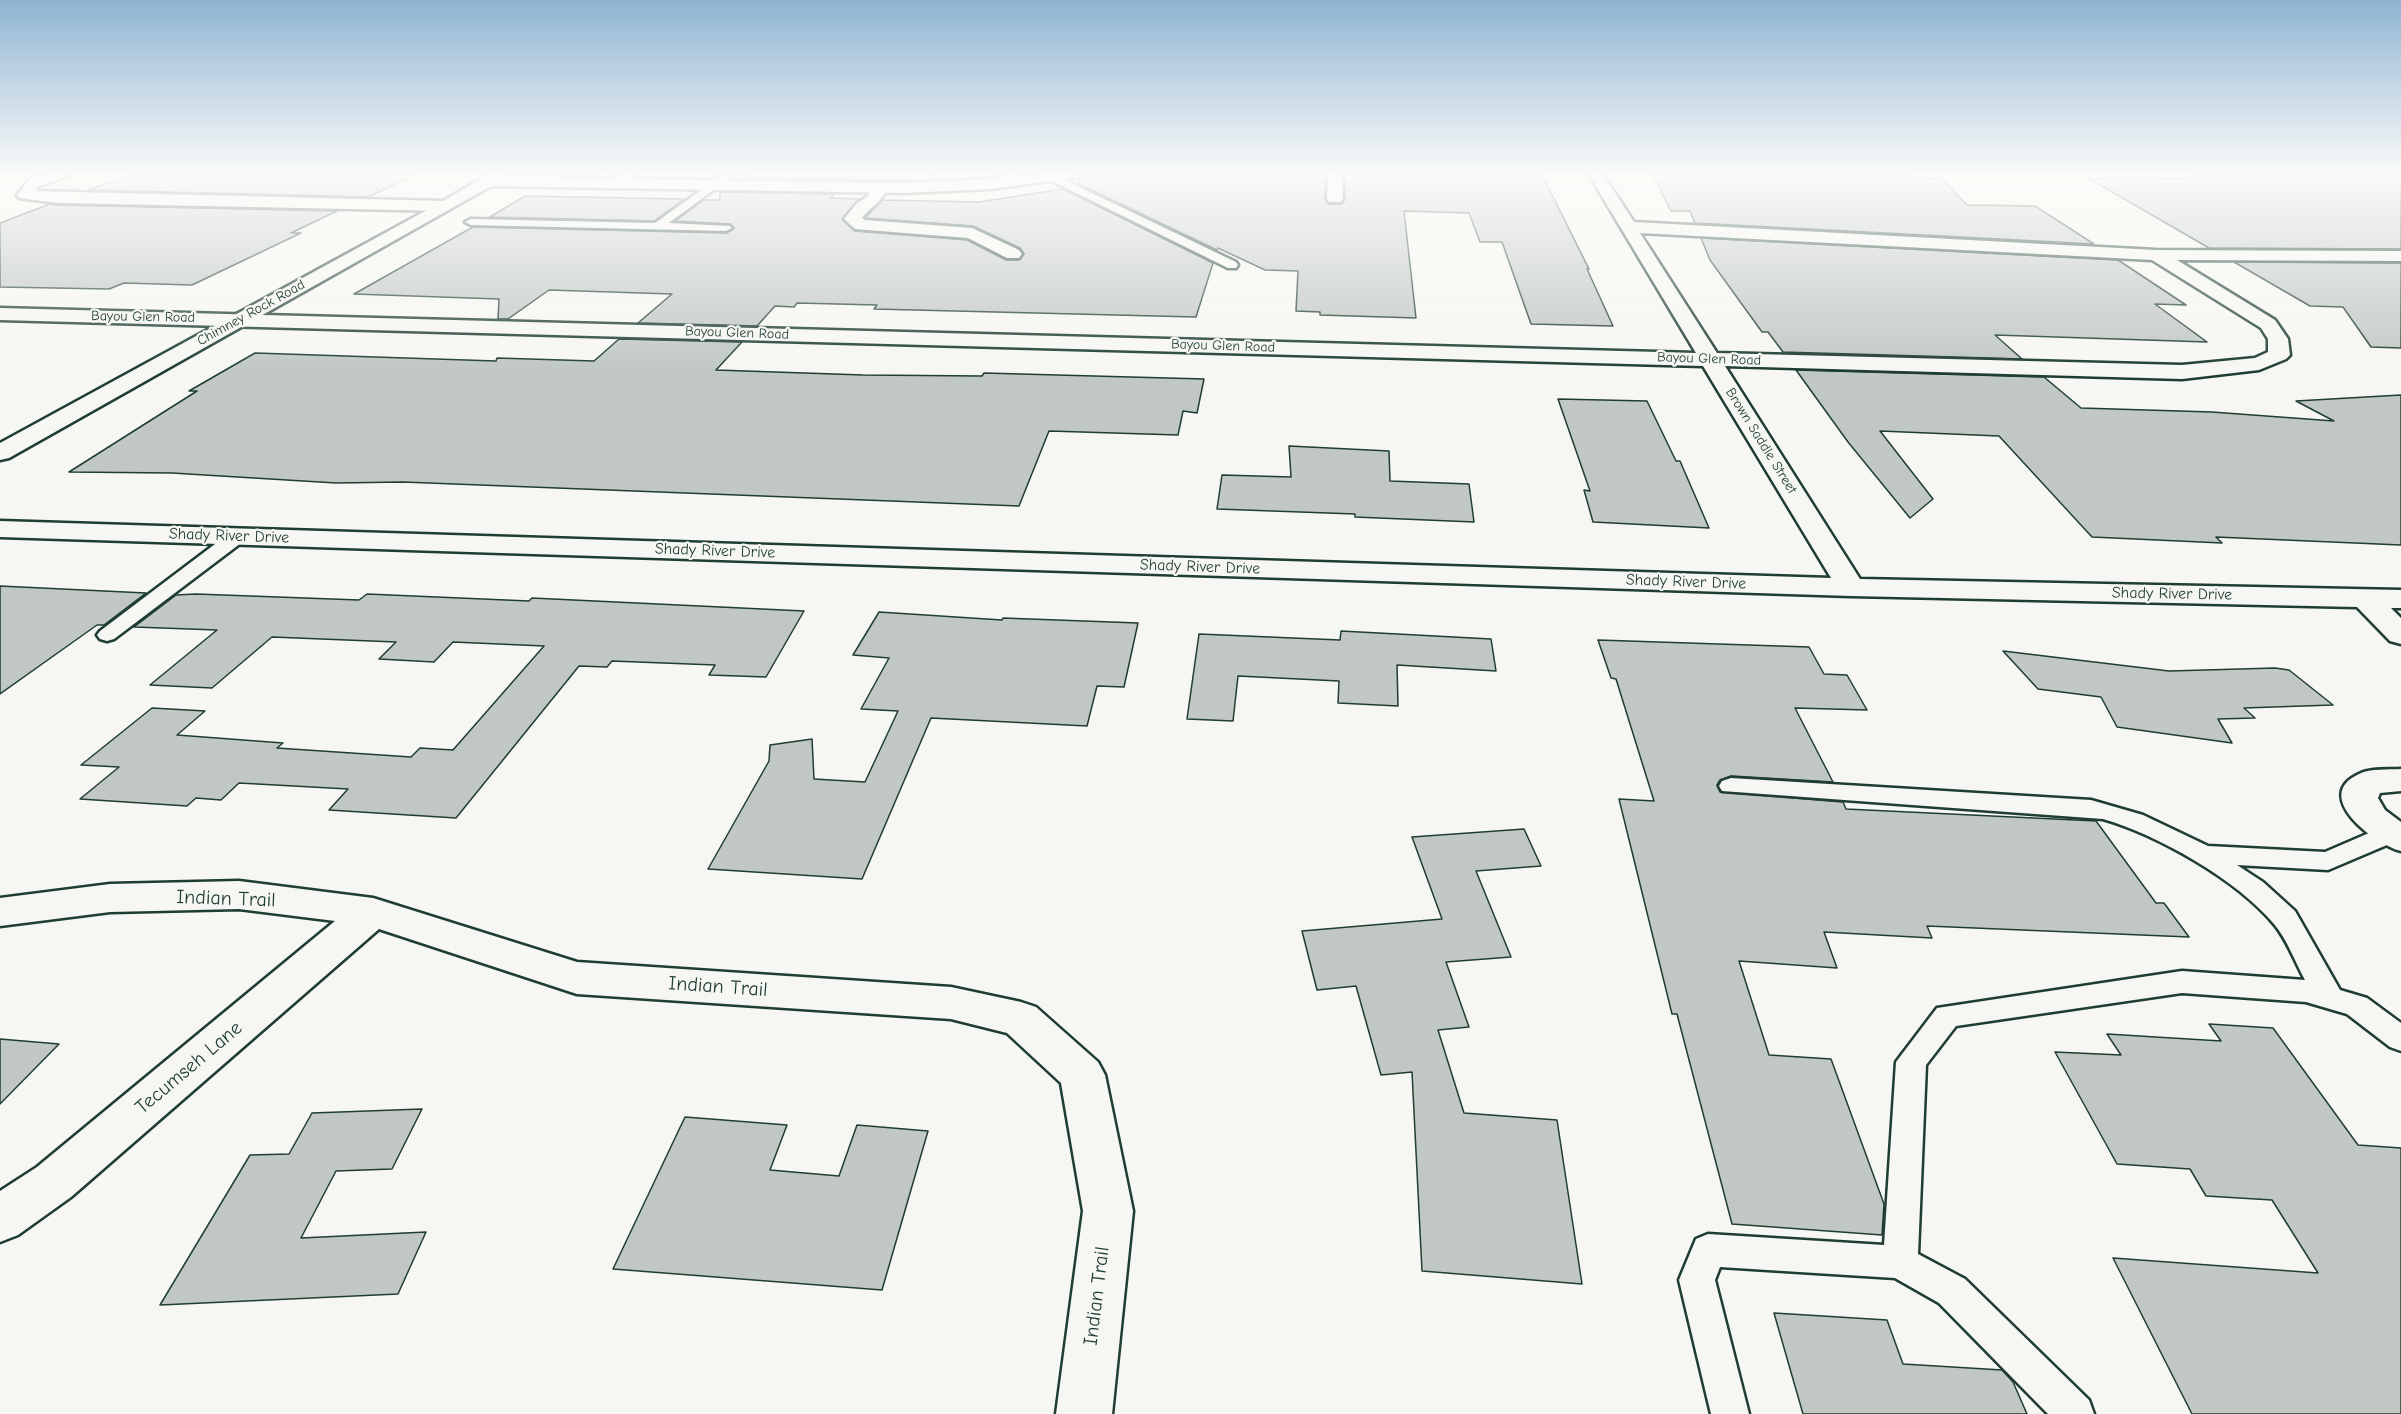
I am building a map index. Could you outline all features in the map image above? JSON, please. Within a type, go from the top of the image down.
[{"type":"street","name":"Chimney Rock Road","points":[[0,453],[386,239]]},
{"type":"street","points":[[984,239],[1013,254]]},
{"type":"street","name":"Brown Saddle Street","points":[[1635,239],[1851,587]]},
{"type":"street","points":[[1853,239],[2156,255],[2401,256]]},
{"type":"street","name":"Bayou Glen Road","points":[[0,314],[2182,372],[2259,364],[2279,355],[2278,339],[2268,324],[2156,255]]},
{"type":"street","name":"Shady River Drive","points":[[0,529],[1851,587],[2401,599]]},
{"type":"street","points":[[2366,599],[2401,635]]},
{"type":"street","points":[[2397,836],[2379,825],[2365,811],[2359,799],[2361,789],[2371,782],[2401,780]]},
{"type":"street","name":"Indian Trail","points":[[0,912],[110,898],[239,895],[373,912],[577,978],[951,1003],[1021,1019],[1082,1075],[1108,1210],[1084,1414]]},
{"type":"street","name":"Tecumseh Lane","points":[[0,1219],[54,1182],[373,912]]},
{"type":"lane","points":[[1179,239],[1232,265]]},
{"type":"lane","points":[[107,635],[238,536]]},
{"type":"lane","points":[[1731,786],[2091,808],[2121,815],[2149,826],[2203,854],[2254,889],[2285,918],[2330,997]]},
{"type":"lane","points":[[2203,854],[2328,861],[2397,836]]},
{"type":"lane","points":[[1900,1262],[1911,1062],[1947,1016],[2182,982],[2306,991],[2330,997],[2357,1006],[2401,1039]]},
{"type":"lane","points":[[1730,1414],[1697,1280],[1708,1250],[1900,1262],[1952,1292],[2075,1414]]},
{"type":"building","points":[[0,239],[288,239],[192,285],[124,283],[109,289],[0,287]]},
{"type":"building","points":[[452,239],[954,239],[967,240],[1006,260],[1019,260],[1024,254],[1020,248],[1001,239],[1164,239],[1213,263],[1196,317],[874,309],[877,305],[797,303],[794,307],[775,306],[757,326],[638,323],[672,294],[549,290],[508,319],[498,319],[499,299],[354,294]]},
{"type":"building","points":[[1194,239],[1407,239],[1416,318],[1320,315],[1320,312],[1296,311],[1298,271],[1265,270],[1218,248],[1217,250]]},
{"type":"building","points":[[1479,239],[1574,239],[1613,326],[1531,324],[1502,242],[1480,242]]},
{"type":"building","points":[[1701,239],[2118,260],[2186,305],[2155,304],[2207,342],[1995,335],[2022,359],[1783,352],[1768,332],[1762,332],[1710,260]]},
{"type":"building","points":[[1999,239],[2086,239],[2094,244]]},
{"type":"building","points":[[2193,239],[2401,239],[2401,249],[2209,248]]},
{"type":"building","points":[[2234,262],[2401,263],[2401,348],[2371,347],[2343,307],[2310,306]]},
{"type":"building","points":[[619,339],[742,342],[716,370],[863,375],[982,376],[984,373],[1204,379],[1197,413],[1183,411],[1178,435],[1049,431],[1019,506],[403,482],[336,483],[172,473],[69,472],[197,391],[189,391],[255,353],[496,361],[497,358],[594,361]]},
{"type":"building","points":[[1796,370],[2044,377],[2081,408],[2212,412],[2334,421],[2296,401],[2401,395],[2401,545],[2216,537],[2222,543],[2092,537],[1999,436],[1880,431],[1933,499],[1910,518],[1848,442]]},
{"type":"building","points":[[1558,399],[1647,401],[1676,461],[1680,461],[1709,528],[1593,522],[1584,490],[1590,491]]},
{"type":"building","points":[[1289,446],[1389,451],[1390,481],[1469,484],[1474,522],[1355,517],[1355,514],[1217,509],[1222,475],[1291,477]]},
{"type":"building","points":[[0,586],[146,593],[104,625],[97,625],[0,694]]},
{"type":"building","points":[[367,594],[529,601],[532,598],[804,611],[766,677],[709,675],[715,665],[612,661],[607,667],[579,666],[456,818],[329,810],[348,789],[239,783],[221,800],[196,798],[187,806],[80,799],[119,767],[81,765],[152,708],[205,711],[177,735],[283,743],[277,748],[411,757],[420,748],[453,750],[544,646],[453,642],[434,662],[379,659],[396,642],[272,637],[212,688],[150,685],[217,630],[134,627],[176,595],[359,600]]},
{"type":"building","points":[[879,612],[1002,620],[1003,618],[1138,623],[1124,687],[1097,686],[1087,726],[931,718],[862,879],[708,869],[769,761],[770,745],[812,739],[814,779],[865,782],[898,711],[861,709],[889,658],[853,655]]},
{"type":"building","points":[[1341,631],[1491,639],[1496,671],[1397,665],[1398,706],[1338,703],[1339,681],[1238,676],[1233,721],[1187,719],[1199,634],[1340,640]]},
{"type":"building","points":[[1598,640],[1809,647],[1824,674],[1847,675],[1867,710],[1795,708],[1833,782],[1731,776],[1720,780],[1717,785],[1720,792],[1843,802],[1846,809],[2096,821],[2156,903],[2164,903],[2189,937],[1927,926],[1932,938],[1824,932],[1837,968],[1739,961],[1769,1055],[1831,1059],[1884,1204],[1882,1235],[1732,1224],[1677,1014],[1672,1014],[1619,799],[1654,801],[1616,679],[1611,678]]},
{"type":"building","points":[[2003,651],[2169,671],[2275,668],[2289,670],[2333,705],[2244,708],[2255,718],[2218,719],[2232,743],[2117,727],[2101,697],[2038,689]]},
{"type":"building","points":[[1524,829],[1541,866],[1476,871],[1511,957],[1446,962],[1469,1027],[1438,1030],[1464,1113],[1557,1120],[1582,1284],[1422,1271],[1412,1072],[1381,1075],[1356,986],[1317,990],[1302,931],[1442,919],[1412,837]]},
{"type":"building","points":[[2209,1024],[2273,1028],[2358,1145],[2401,1148],[2401,1414],[2192,1414],[2113,1258],[2318,1273],[2272,1200],[2206,1196],[2190,1169],[2117,1164],[2055,1052],[2121,1055],[2107,1034],[2221,1041]]},
{"type":"building","points":[[0,1039],[59,1044],[0,1104]]},
{"type":"building","points":[[422,1109],[392,1169],[336,1171],[301,1238],[426,1232],[398,1294],[160,1305],[250,1155],[289,1154],[312,1113]]},
{"type":"building","points":[[685,1117],[787,1125],[770,1170],[839,1176],[857,1125],[928,1131],[882,1290],[613,1269]]},
{"type":"building","points":[[1774,1313],[1887,1320],[1903,1364],[2002,1370],[2013,1382],[2027,1414],[1803,1414]]}]
